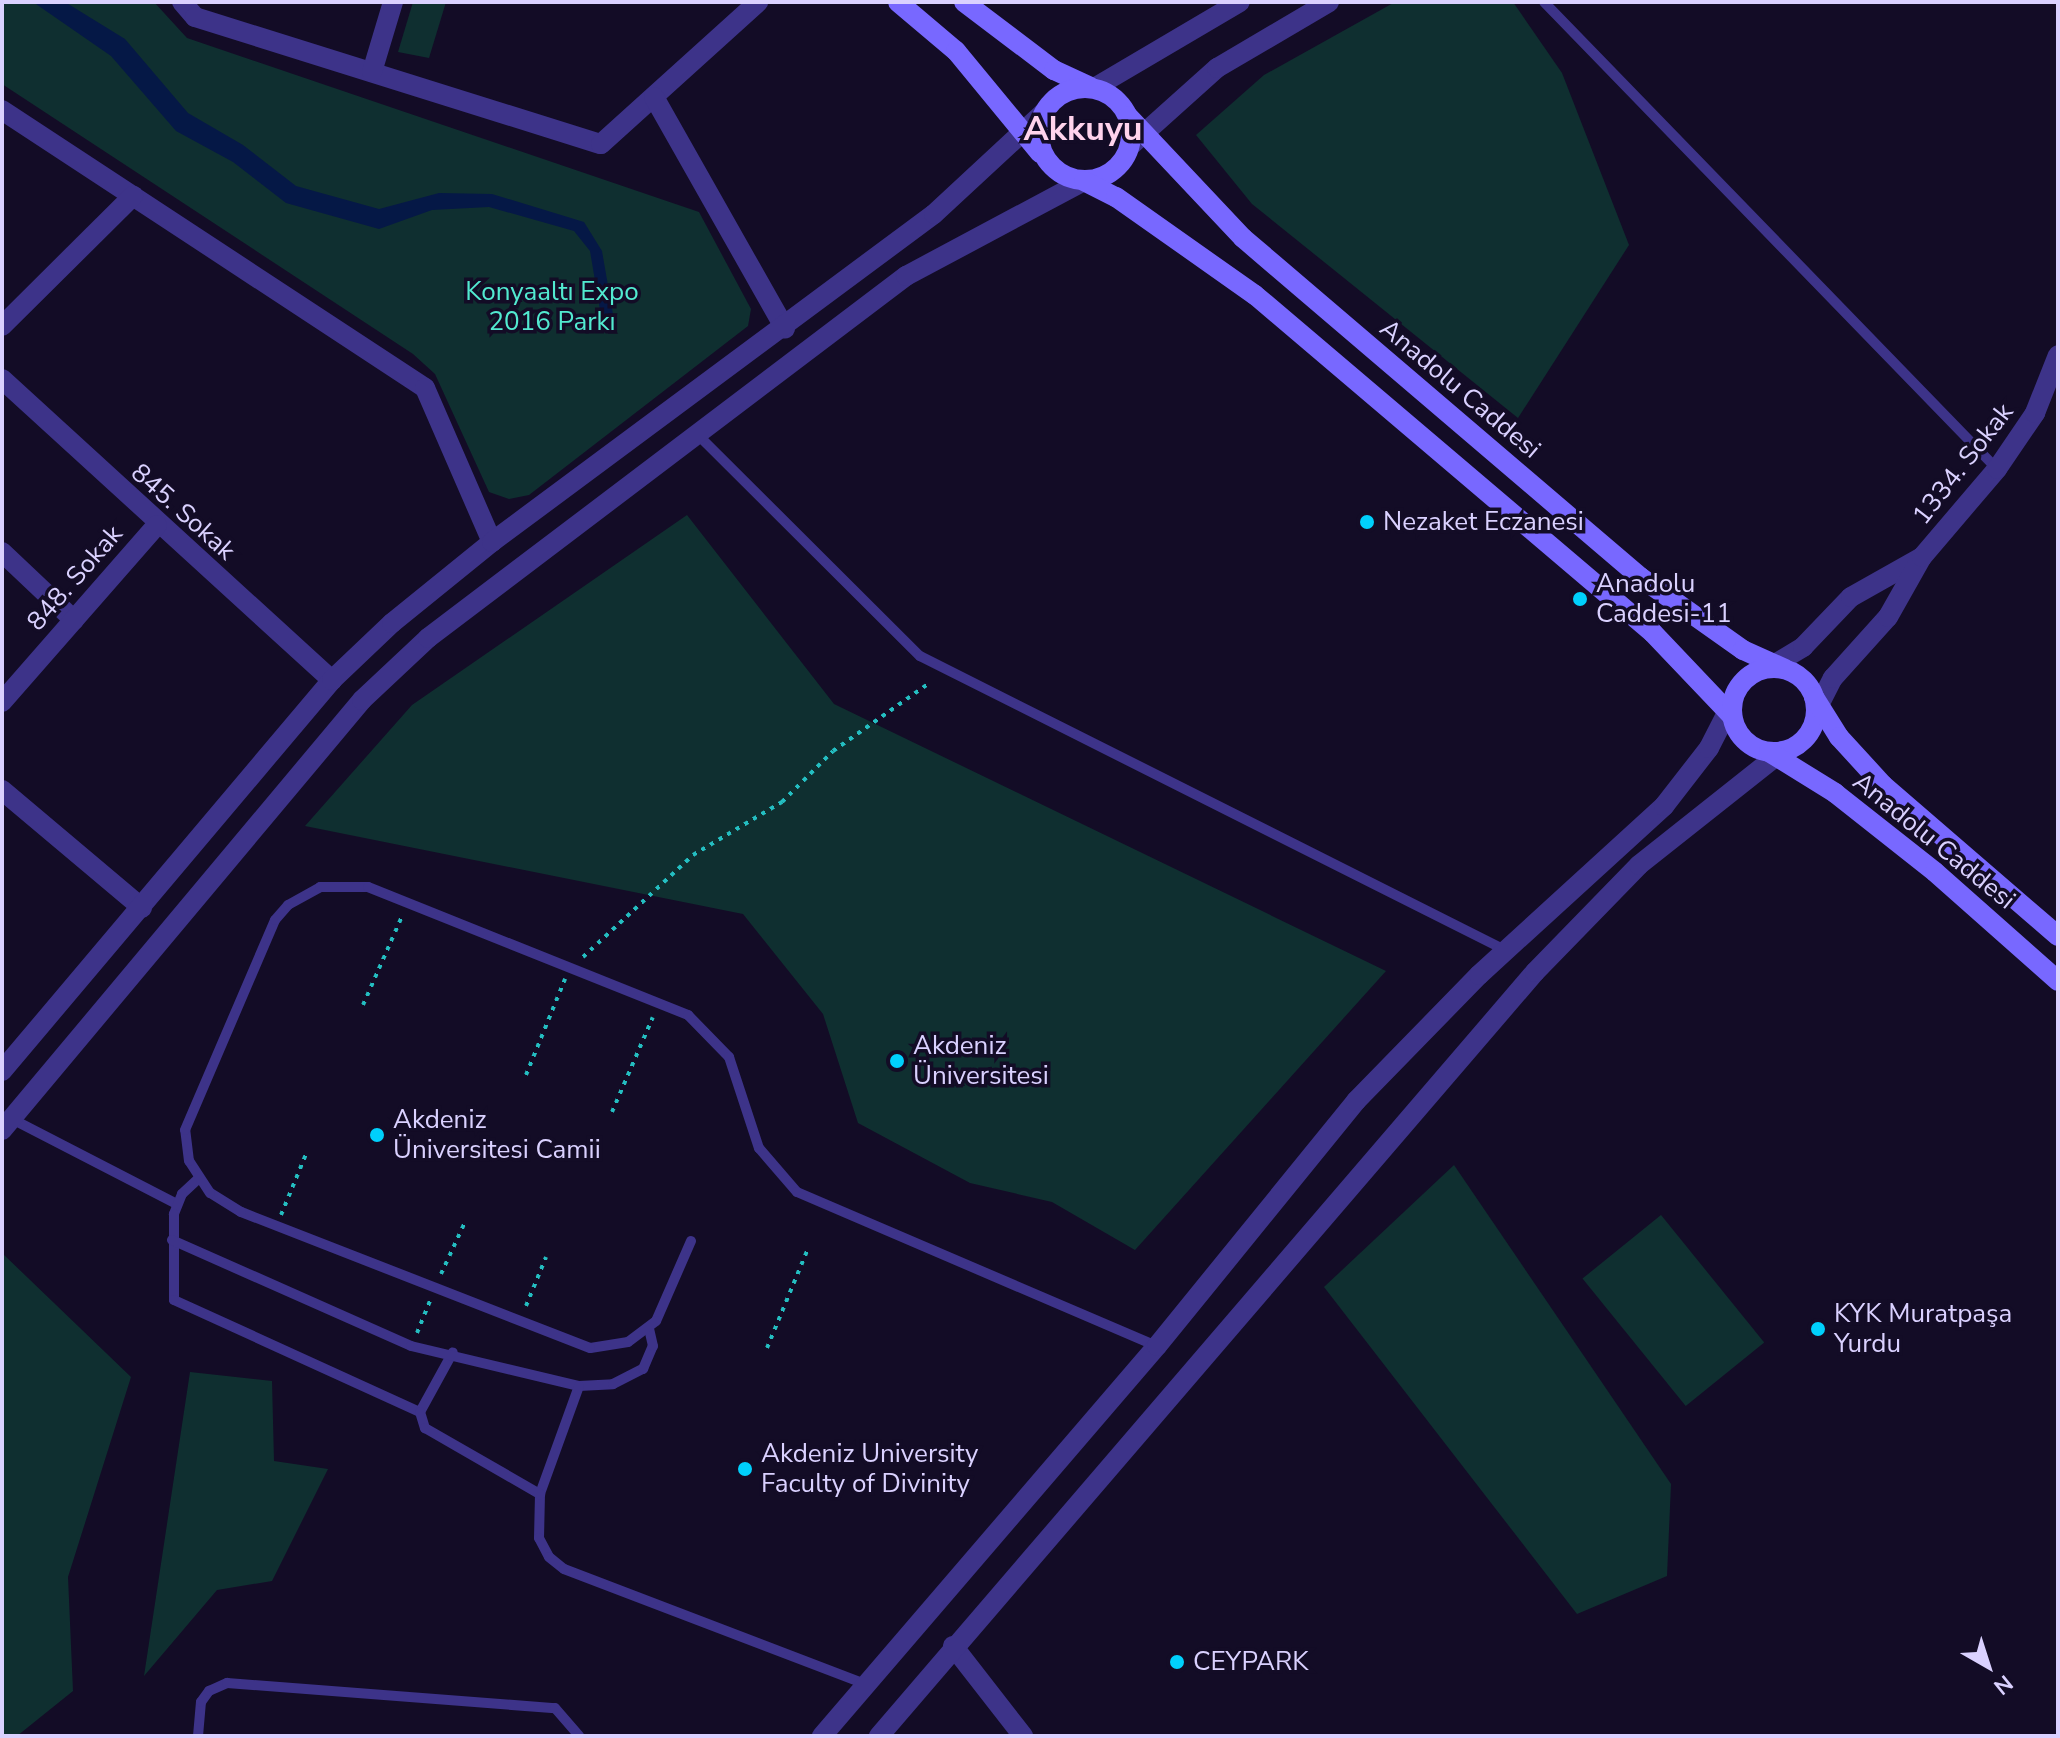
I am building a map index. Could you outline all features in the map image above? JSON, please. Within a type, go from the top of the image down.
[{"type":"main road","points":[[898,2],[956,51],[1055,170],[1116,197],[1255,295],[1653,633],[1730,710],[1745,741],[1776,753],[1806,737],[1817,704],[1808,684],[1777,667],[1745,679],[1730,710]]},
{"type":"main road","points":[[964,2],[1054,70],[1108,94],[1128,116],[1136,140],[1113,171],[1084,181]]},
{"type":"main road","points":[[1045,158],[1038,128],[1043,113],[1065,92],[1094,88]]},
{"type":"main road","name":"Anadolu Caddesi","points":[[1136,140],[1243,238],[1640,577],[1743,650],[1777,667]]},
{"type":"main road","name":"Anadolu Caddesi","points":[[1817,704],[1839,737],[1883,785],[2058,936]]},
{"type":"main road","name":"Anadolu Caddesi","points":[[1776,753],[1835,793],[1935,872],[2058,981]]},
{"type":"street","points":[[182,2],[195,17],[601,144],[758,2]]},
{"type":"street","points":[[372,72],[393,2]]},
{"type":"street","points":[[1094,88],[1240,2]]},
{"type":"street","points":[[1136,140],[1217,68],[1329,2]]},
{"type":"street","points":[[654,97],[785,329]]},
{"type":"street","points":[[2,110],[425,388],[492,542]]},
{"type":"street","points":[[2,1071],[332,680],[492,542],[785,329],[934,214],[1043,113]]},
{"type":"street","points":[[7,1125],[362,700],[428,638],[699,436],[906,276],[1084,181]]},
{"type":"street","points":[[2,326],[133,196]]},
{"type":"street","name":"1334. Sokak","points":[[1817,704],[1833,678],[1888,617],[1922,557],[1997,469],[2035,413],[2058,355]]},
{"type":"street","name":"845. Sokak","points":[[2,379],[157,525],[332,680]]},
{"type":"street","name":"848. Sokak","points":[[2,702],[157,525]]},
{"type":"street","points":[[2,552],[74,620]]},
{"type":"street","name":"1334. Sokak","points":[[1777,667],[1803,647],[1851,597],[1922,557]]},
{"type":"street","points":[[822,1736],[1157,1346],[1356,1101],[1507,951],[1664,806],[1709,748],[1730,710]]},
{"type":"street","points":[[879,1736],[953,1646],[1535,972],[1639,865],[1776,753]]},
{"type":"street","points":[[2,790],[142,908]]},
{"type":"street","points":[[953,1646],[1023,1736]]},
{"type":"lane","points":[[1544,2],[1997,469]]},
{"type":"lane","points":[[699,436],[920,656],[1507,951]]},
{"type":"lane","points":[[691,1241],[663,1313],[649,1329],[616,1346],[590,1348],[224,1204],[198,1179],[189,1161],[185,1130],[275,920],[304,894],[336,884],[368,887],[569,970],[688,1015],[719,1043],[736,1071],[759,1148],[797,1192],[1157,1346]]},
{"type":"lane","points":[[7,1125],[177,1204]]},
{"type":"lane","points":[[198,1179],[177,1204],[172,1240],[174,1300],[420,1412]]},
{"type":"lane","points":[[172,1240],[411,1346],[453,1352],[579,1386],[613,1384],[643,1369],[652,1354],[649,1329]]},
{"type":"lane","points":[[453,1352],[420,1412],[425,1428],[540,1494]]},
{"type":"lane","points":[[579,1386],[540,1494],[539,1538],[549,1557],[564,1569],[865,1684]]},
{"type":"lane","points":[[198,1736],[201,1702],[209,1691],[227,1683],[555,1708],[579,1736]]},
{"type":"path","points":[[526,1075],[569,970],[693,855],[782,802],[833,751],[928,684]]},
{"type":"path","points":[[363,1005],[408,903]]},
{"type":"path","points":[[612,1112],[658,1004]]},
{"type":"path","points":[[277,1226],[306,1154]]},
{"type":"path","points":[[767,1348],[807,1251]]},
{"type":"path","points":[[520,1321],[546,1257]]},
{"type":"green space","name":"Konyaaltı Expo 2016 Parkı","points":[[2,2],[154,2],[187,38],[699,212],[751,309],[748,326],[529,495],[509,499],[489,492],[435,374],[413,354],[2,84]]},
{"type":"green space","points":[[413,2],[446,2],[429,58],[398,52]]},
{"type":"green space","points":[[1395,2],[1513,2],[1562,73],[1629,245],[1518,418],[1252,204],[1196,135],[1264,75]]},
{"type":"green space","points":[[687,515],[834,704],[1386,971],[1135,1250],[1052,1202],[970,1183],[858,1123],[823,1014],[743,914],[305,826],[412,705]]},
{"type":"green space","points":[[1454,1165],[1671,1484],[1667,1576],[1577,1614],[1324,1287]]},
{"type":"green space","points":[[1661,1215],[1764,1342],[1686,1406],[1583,1279]]},
{"type":"green space","points":[[2,1253],[131,1377],[68,1577],[73,1691],[17,1736],[2,1736]]},
{"type":"green space","points":[[190,1372],[272,1381],[274,1461],[328,1469],[272,1581],[217,1590],[144,1676]]},
{"type":"water","points":[[33,2],[65,2],[125,39],[188,113],[243,145],[296,186],[379,209],[439,193],[492,194],[584,222],[602,251],[614,320],[602,322],[590,251],[574,231],[489,207],[432,210],[379,229],[286,203],[233,162],[176,131],[111,56]]},
{"type":"place","name":"Nezaket Eczanesi","points":[[1367,522]]},
{"type":"place","name":"Anadolu Caddesi-11","points":[[1580,599]]},
{"type":"place","name":"Akdeniz Üniversitesi","points":[[897,1061]]},
{"type":"place","name":"Akdeniz Üniversitesi Camii","points":[[377,1135]]},
{"type":"place","name":"KYK Muratpaşa Yurdu","points":[[1818,1329]]},
{"type":"place","name":"Akdeniz University Faculty of Divinity","points":[[745,1469]]},
{"type":"place","name":"CEYPARK","points":[[1177,1662]]},
{"type":"district","name":"Akkuyu","points":[[1083,130]]}]
